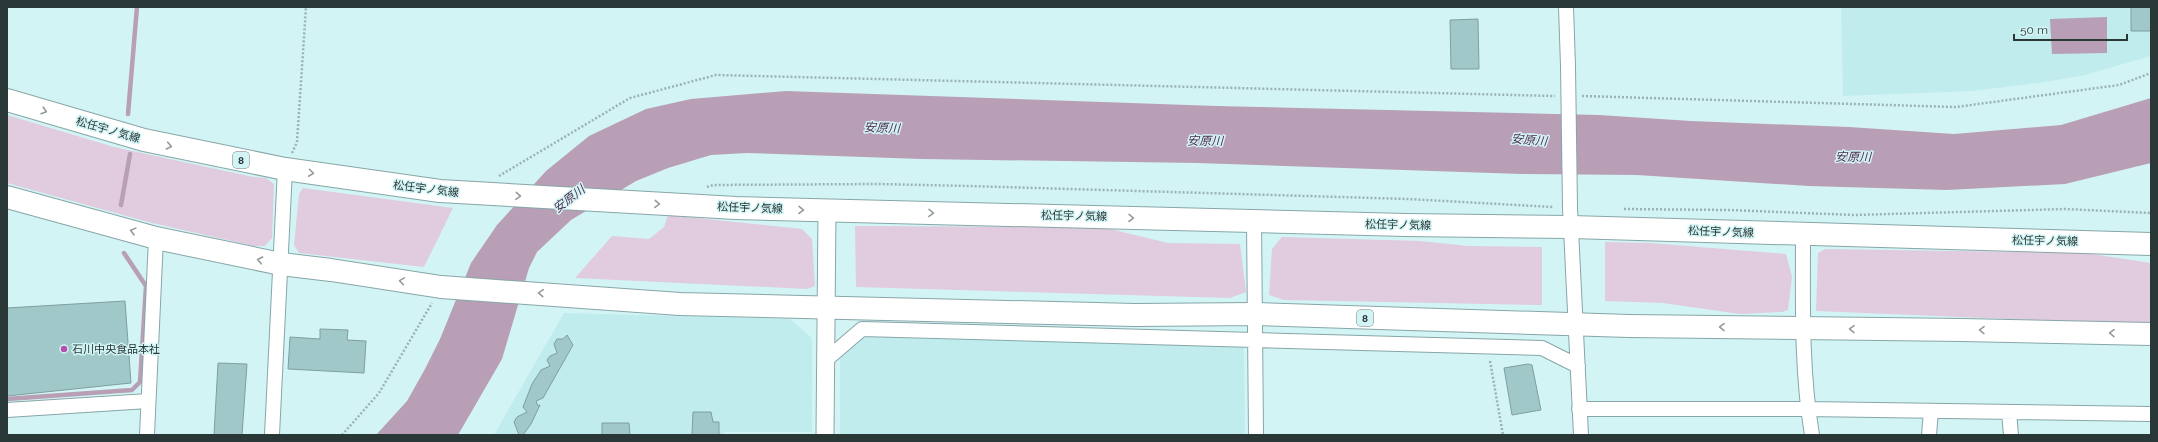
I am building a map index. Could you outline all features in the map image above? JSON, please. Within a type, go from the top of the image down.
[{"type":"main road","name":"松任宇ノ気線","points":[[7,100],[144,140],[285,169],[440,192],[618,202],[828,210],[1254,221],[1570,218],[1803,235],[2151,244]]},
{"type":"main road","name":"8","points":[[7,197],[156,238],[281,264],[441,287],[680,304],[1135,315],[1256,314],[1576,325],[2151,334]]},
{"type":"street","points":[[1566,7],[1570,218],[1581,435]]},
{"type":"street","points":[[272,435],[285,169]]},
{"type":"street","points":[[825,435],[828,210]]},
{"type":"street","points":[[1254,221],[1256,435]]},
{"type":"street","points":[[1803,235],[1802,328],[1807,409],[1812,435]]},
{"type":"street","points":[[147,435],[156,238]]},
{"type":"street","points":[[827,359],[862,329],[1542,348],[1578,366]]},
{"type":"street","points":[[7,410],[148,401]]},
{"type":"street","points":[[1579,409],[1807,409],[2151,414]]},
{"type":"street","points":[[1929,435],[1931,411]]},
{"type":"street","points":[[2010,412],[2011,435]]},
{"type":"path","points":[[285,169],[297,142],[306,7]]},
{"type":"path","points":[[1576,96],[1956,107],[2119,85],[2151,73]]},
{"type":"path","points":[[496,177],[630,98],[716,75],[1560,96]]},
{"type":"path","points":[[705,187],[713,185],[878,184],[1400,198],[1570,218]]},
{"type":"path","points":[[1618,208],[1729,210],[1854,215],[2065,209],[2151,213]]},
{"type":"path","points":[[342,435],[379,393],[441,287]]},
{"type":"path","points":[[1488,346],[1503,435]]},
{"type":"shaded area","points":[[1841,7],[2151,7],[2151,56],[2085,75],[2039,83],[1973,91],[1843,96]]},
{"type":"shaded area","points":[[7,115],[114,147],[253,177],[266,178],[274,184],[272,238],[265,246],[254,246],[148,222],[7,183]]},
{"type":"shaded area","points":[[303,188],[453,208],[424,267],[299,253],[294,245],[299,194]]},
{"type":"shaded area","points":[[668,215],[802,229],[812,239],[815,286],[807,289],[575,278],[612,236],[649,239],[664,227]]},
{"type":"shaded area","points":[[855,226],[1102,227],[1168,243],[1240,244],[1246,292],[1230,298],[856,287]]},
{"type":"shaded area","points":[[1282,237],[1420,241],[1468,246],[1542,247],[1542,305],[1284,300],[1269,295],[1272,249]]},
{"type":"shaded area","points":[[1605,242],[1650,243],[1786,254],[1792,277],[1788,310],[1782,312],[1740,314],[1663,303],[1605,301]]},
{"type":"shaded area","points":[[1825,249],[2085,253],[2151,263],[2151,325],[1816,311],[1818,253]]},
{"type":"shaded area","points":[[564,313],[790,319],[812,338],[812,432],[724,432],[723,435],[494,435]]},
{"type":"shaded area","points":[[864,337],[1244,347],[1245,435],[840,435],[840,358]]},
{"type":"water","points":[[2107,17],[2107,53],[2052,54],[2050,19]]},
{"type":"water","name":"安原川","points":[[786,91],[1217,106],[1599,115],[1691,121],[1849,127],[1954,134],[2061,125],[2151,98],[2151,163],[2065,184],[1947,190],[1809,186],[1637,175],[1521,174],[1197,163],[922,159],[747,153],[711,155],[668,168],[636,181],[571,220],[537,252],[529,268],[502,359],[458,435],[376,435],[407,401],[425,369],[440,339],[471,263],[497,225],[546,171],[589,136],[646,109],[691,99]]},
{"type":"building","points":[[2131,7],[2151,7],[2151,31],[2131,31]]},
{"type":"building","points":[[1478,19],[1479,69],[1451,69],[1450,20]]},
{"type":"building","name":"石川中央食品本社","points":[[125,301],[131,383],[7,396],[7,308]]},
{"type":"building","points":[[320,329],[348,330],[347,340],[366,341],[364,373],[288,369],[290,337],[320,339]]},
{"type":"building","points":[[567,335],[573,345],[543,398],[536,401],[538,406],[540,405],[531,424],[523,435],[519,435],[514,422],[517,417],[527,412],[523,407],[532,384],[541,370],[550,366],[547,360],[550,356],[557,353],[554,344],[557,339],[563,339]]},
{"type":"building","points":[[218,363],[247,364],[242,435],[214,435]]},
{"type":"building","points":[[1528,364],[1532,365],[1541,410],[1512,415],[1504,368]]},
{"type":"building","points":[[693,412],[711,412],[713,422],[719,422],[719,435],[692,435]]},
{"type":"building","points":[[602,423],[629,423],[630,435],[602,435]]},
{"type":"waterway","points":[[128,114],[137,7]]},
{"type":"waterway","points":[[121,205],[130,154]]},
{"type":"waterway","points":[[7,399],[132,390],[140,382],[146,286],[124,253]]},
{"type":"place","name":"石川中央食品本社","points":[[64,349]]}]
